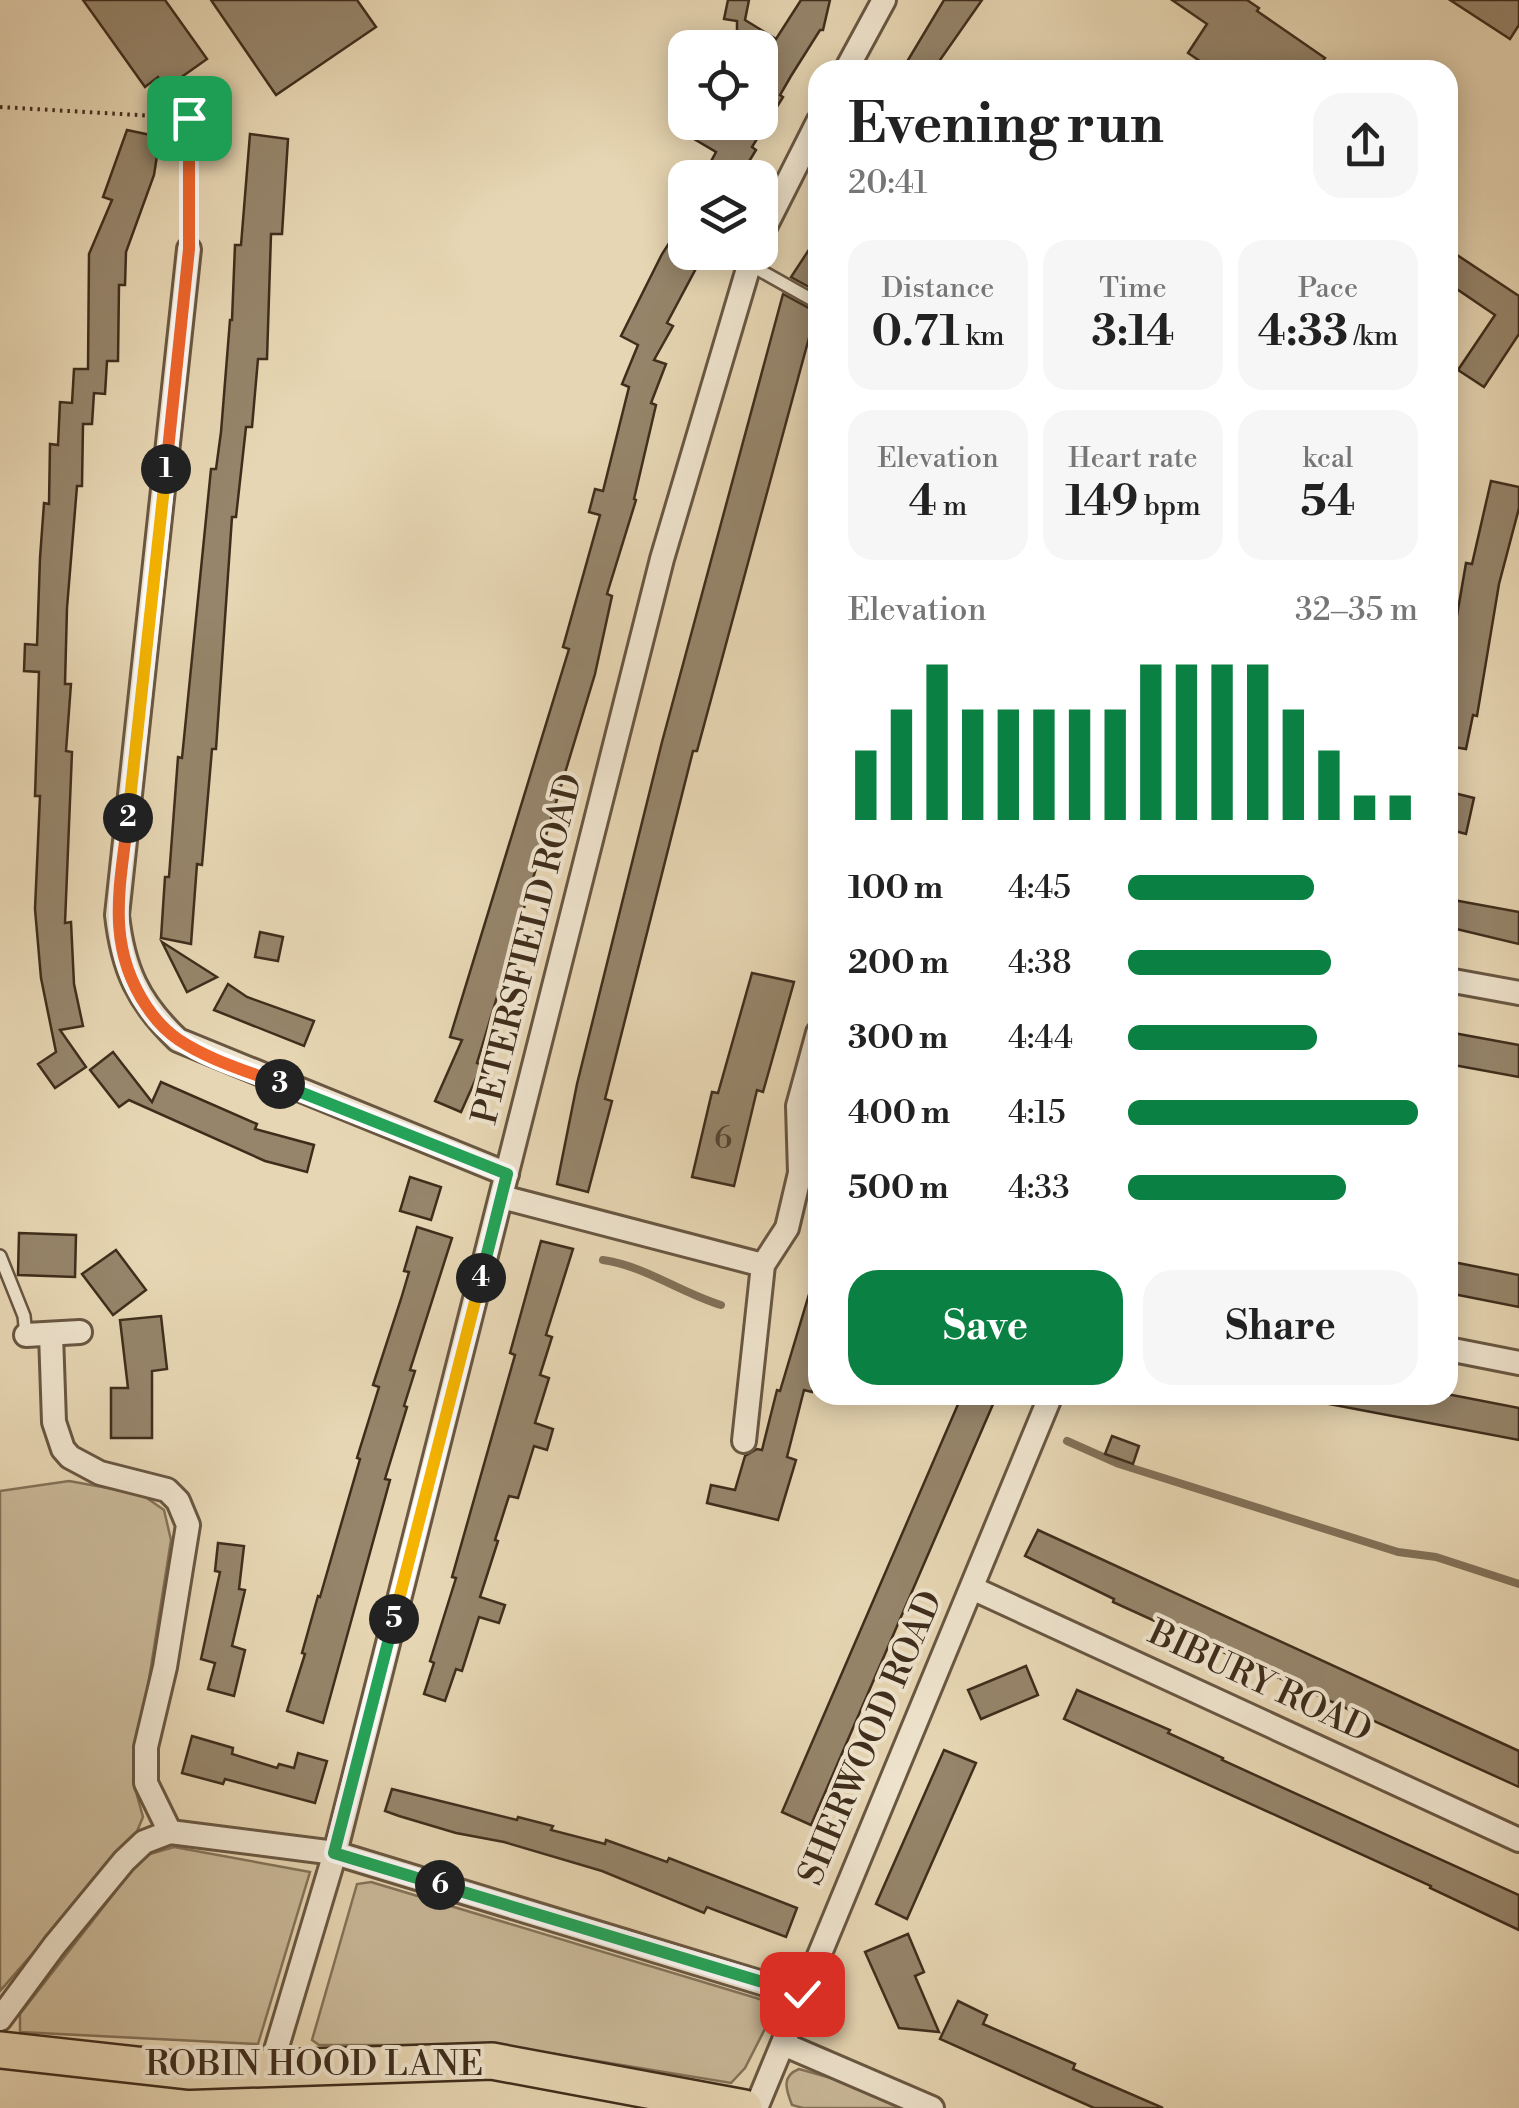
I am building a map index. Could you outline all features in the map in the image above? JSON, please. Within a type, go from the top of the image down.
[{"type":"main road","name":"ROBIN HOOD LANE","points":[[0,2050],[190,2071],[492,2061],[744,2108]]},
{"type":"street","points":[[851,60],[884,0]]},
{"type":"street","points":[[778,201],[808,142]]},
{"type":"street","points":[[189,249],[117,915],[121,954],[142,998],[155,1018],[178,1040],[504,1186],[763,1265]]},
{"type":"street","name":"PETERSFIELD ROAD","points":[[270,2070],[334,1853],[662,559],[746,270]]},
{"type":"street","points":[[1458,982],[1519,993]]},
{"type":"street","points":[[744,1440],[763,1265],[787,1228],[800,1173],[798,1106],[808,1070]]},
{"type":"street","points":[[26,1335],[80,1332]]},
{"type":"street","points":[[51,1334],[54,1422],[63,1449],[70,1457],[100,1472],[167,1490],[178,1500],[188,1524],[165,1668],[146,1748],[146,1784],[170,1832]]},
{"type":"street","points":[[1458,1351],[1519,1363]]},
{"type":"street","name":"SHERWOOD ROAD","points":[[756,2108],[1047,1405]]},
{"type":"street","name":"BIBURY ROAD","points":[[972,1588],[1519,1840]]},
{"type":"street","points":[[0,2019],[124,1861],[144,1842],[170,1832],[334,1853],[802,1994]]},
{"type":"street","points":[[782,2044],[932,2108]]},
{"type":"lane","points":[[768,270],[808,296]]},
{"type":"lane","points":[[0,1256],[24,1316],[26,1335]]},
{"type":"path","points":[[0,107],[189,118],[189,249]]},
{"type":"shaded area","points":[[69,1481],[141,1494],[164,1510],[171,1540],[133,1781],[143,1817],[135,1836],[0,1991],[0,1491]]},
{"type":"shaded area","points":[[174,1847],[310,1872],[258,2044],[20,2032],[20,2014],[136,1865],[150,1854]]},
{"type":"shaded area","points":[[371,1882],[766,2001],[772,2015],[745,2068],[731,2083],[500,2045],[319,2045],[312,2040],[357,1884]]},
{"type":"shaded area","points":[[799,2069],[877,2091],[917,2108],[792,2105],[787,2080]]},
{"type":"building","points":[[83,0],[165,0],[207,59],[166,88],[158,77],[145,87]]},
{"type":"building","points":[[211,0],[357,0],[376,27],[276,95]]},
{"type":"building","points":[[728,0],[749,0],[745,20],[761,30],[737,30],[737,21],[724,19]]},
{"type":"building","points":[[801,0],[830,0],[823,30],[780,95],[783,97],[778,105],[778,36]]},
{"type":"building","points":[[944,0],[982,0],[940,60],[908,60]]},
{"type":"building","points":[[1172,0],[1247,0],[1325,58],[1198,60],[1188,53],[1207,24]]},
{"type":"building","points":[[1450,0],[1519,0],[1519,25],[1510,39]]},
{"type":"building","points":[[127,130],[160,137],[154,175],[126,252],[125,285],[119,285],[118,361],[107,361],[105,394],[94,393],[92,424],[83,424],[82,486],[77,486],[67,608],[65,684],[71,684],[66,751],[72,752],[65,923],[71,922],[74,984],[83,1026],[60,1030],[86,1067],[55,1088],[38,1064],[56,1052],[41,978],[35,909],[40,796],[35,796],[39,672],[24,671],[25,644],[37,645],[50,444],[58,445],[60,402],[72,403],[74,369],[88,369],[89,254],[112,200],[103,197]]},
{"type":"building","points":[[250,134],[288,139],[282,234],[271,234],[267,359],[258,359],[252,427],[246,427],[236,517],[232,517],[216,749],[212,749],[202,865],[197,864],[191,944],[161,938],[165,877],[169,877],[178,757],[182,758],[211,469],[216,469],[221,432],[235,245],[241,245]]},
{"type":"building","points":[[696,140],[756,140],[750,160],[712,160],[716,152]]},
{"type":"building","points":[[668,245],[668,270],[695,270],[667,323],[673,326],[654,360],[666,364],[651,403],[656,405],[636,500],[607,594],[612,596],[595,674],[477,1063],[482,1065],[461,1112],[435,1101],[462,1040],[450,1037],[569,649],[563,647],[600,515],[589,512],[595,489],[603,491],[629,387],[622,384],[638,345],[621,336]]},
{"type":"building","points":[[808,251],[808,286],[791,277]]},
{"type":"building","points":[[1458,256],[1519,296],[1519,334],[1484,387],[1458,370],[1495,315],[1458,290]]},
{"type":"building","points":[[783,294],[808,308],[808,342],[697,751],[693,751],[605,1099],[612,1101],[588,1192],[557,1184],[577,1084],[662,742]]},
{"type":"building","points":[[1491,481],[1519,487],[1519,508],[1499,584],[1477,716],[1473,715],[1466,749],[1458,748],[1458,610],[1466,563],[1472,564]]},
{"type":"building","points":[[1458,794],[1474,798],[1466,834],[1458,832]]},
{"type":"building","points":[[1458,901],[1519,912],[1519,944],[1458,929]]},
{"type":"building","points":[[260,932],[283,937],[278,961],[255,957]]},
{"type":"building","points":[[162,942],[217,977],[187,992]]},
{"type":"building","points":[[752,973],[794,982],[763,1092],[757,1090],[734,1186],[692,1177],[712,1092],[718,1093]]},
{"type":"building","points":[[228,984],[247,997],[314,1021],[304,1046],[214,1010]]},
{"type":"building","points":[[1458,1034],[1519,1045],[1519,1077],[1458,1066]]},
{"type":"building","points":[[113,1052],[152,1102],[161,1082],[257,1124],[255,1129],[314,1145],[307,1172],[265,1161],[129,1100],[119,1107],[90,1070]]},
{"type":"building","points":[[410,1177],[441,1187],[431,1220],[400,1211]]},
{"type":"building","points":[[417,1227],[452,1238],[410,1370],[415,1371],[404,1406],[407,1407],[385,1479],[390,1480],[323,1723],[287,1711],[360,1459],[357,1458],[379,1387],[373,1385],[409,1272],[404,1271]]},
{"type":"building","points":[[19,1233],[76,1235],[75,1277],[18,1275]]},
{"type":"building","points":[[541,1241],[573,1249],[546,1335],[552,1337],[540,1375],[549,1378],[535,1423],[553,1429],[547,1450],[534,1446],[518,1498],[509,1496],[495,1540],[498,1541],[480,1597],[505,1605],[499,1623],[479,1617],[462,1671],[456,1669],[445,1701],[424,1694],[434,1663],[430,1661],[515,1355],[510,1353]]},
{"type":"building","points":[[116,1250],[146,1290],[113,1315],[82,1274]]},
{"type":"building","points":[[1458,1263],[1519,1275],[1519,1307],[1458,1295]]},
{"type":"building","points":[[808,1298],[808,1391],[804,1390],[787,1457],[796,1460],[778,1520],[707,1503],[711,1485],[735,1490],[745,1456],[762,1450],[777,1390],[780,1391]]},
{"type":"building","points":[[161,1316],[167,1369],[152,1371],[152,1438],[111,1438],[111,1388],[128,1388],[120,1320]]},
{"type":"building","points":[[1458,1396],[1519,1408],[1519,1440],[1334,1405],[1458,1405]]},
{"type":"building","points":[[958,1405],[993,1405],[811,1825],[782,1812]]},
{"type":"building","points":[[1112,1436],[1139,1446],[1133,1464],[1105,1454]]},
{"type":"building","points":[[1038,1530],[1519,1751],[1519,1787],[1113,1602],[1114,1599],[1025,1556]]},
{"type":"building","points":[[218,1543],[244,1546],[239,1589],[245,1590],[232,1646],[245,1650],[234,1696],[208,1689],[215,1663],[201,1659],[220,1572],[215,1571]]},
{"type":"building","points":[[1026,1666],[1038,1695],[981,1719],[968,1690]]},
{"type":"building","points":[[1077,1690],[1519,1895],[1519,1930],[1064,1719]]},
{"type":"building","points":[[192,1736],[233,1748],[232,1754],[277,1768],[279,1764],[294,1768],[298,1753],[327,1761],[315,1803],[225,1779],[223,1784],[182,1773]]},
{"type":"building","points":[[944,1750],[976,1763],[907,1919],[876,1904]]},
{"type":"building","points":[[392,1789],[553,1826],[551,1830],[605,1844],[606,1840],[667,1862],[669,1858],[797,1908],[786,1937],[707,1907],[704,1913],[602,1871],[385,1811]]},
{"type":"building","points":[[908,1934],[924,1972],[915,1976],[939,2032],[899,2028],[865,1952]]},
{"type":"building","points":[[958,2001],[987,2015],[983,2024],[1163,2108],[1094,2108],[940,2039]]},
{"type":"waterway","points":[[603,1260],[634,1268],[721,1305]]},
{"type":"waterway","points":[[1067,1441],[1119,1464],[1398,1552],[1436,1557],[1519,1584]]},
{"type":"route","points":[[189,118],[189,249],[117,915],[121,954],[155,1018],[178,1040],[507,1174],[334,1853],[802,1994]]}]
